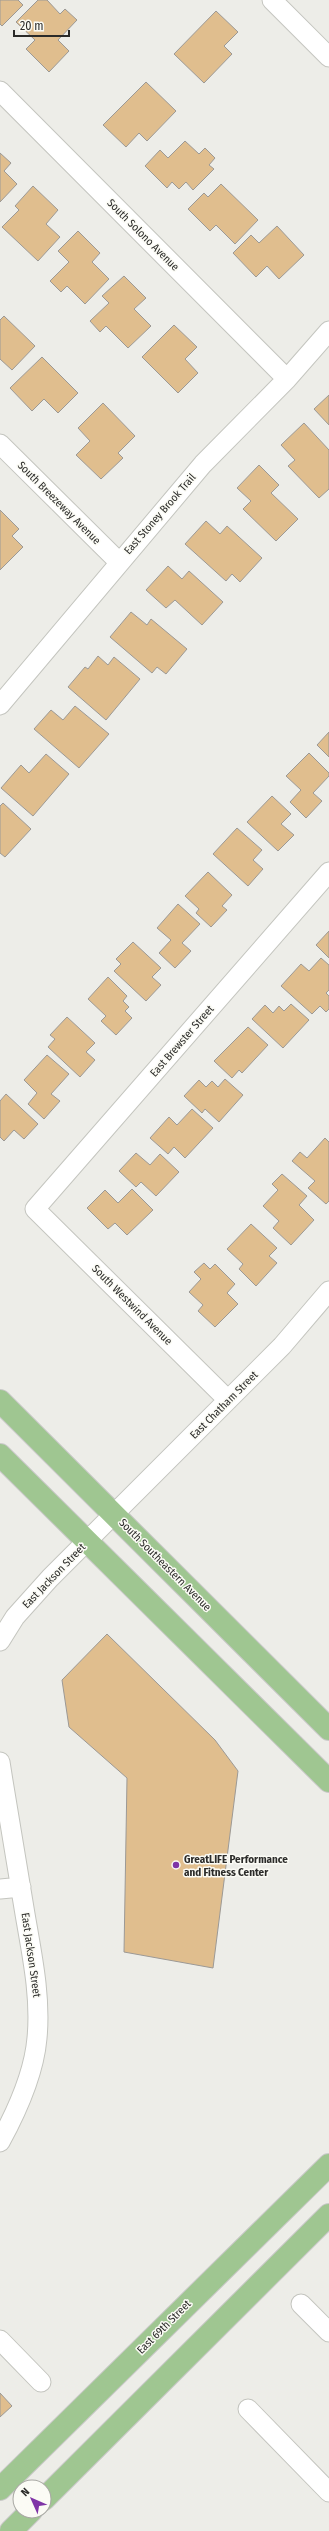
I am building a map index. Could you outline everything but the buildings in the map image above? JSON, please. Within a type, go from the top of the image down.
[{"type":"main road","name":"South Southeastern Avenue","points":[[0,1401],[329,1729]]},
{"type":"main road","points":[[0,1456],[329,1781]]},
{"type":"main road","name":"East 69th Street","points":[[0,2489],[329,2165]]},
{"type":"main road","points":[[52,2490],[329,2215]]},
{"type":"main road","points":[[11,2531],[23,2519]]},
{"type":"street","points":[[272,0],[329,57]]},
{"type":"street","name":"South Solono Avenue","points":[[0,91],[287,379]]},
{"type":"street","name":"East Stoney Brook Trail","points":[[0,705],[203,464],[287,379],[329,331]]},
{"type":"street","name":"South Breezeway Avenue","points":[[0,444],[119,562]]},
{"type":"street","name":"East Brewster Street","points":[[35,1209],[329,872]]},
{"type":"street","name":"South Westwind Avenue","points":[[35,1209],[228,1400]]},
{"type":"street","name":"East Chatham Street","points":[[115,1515],[282,1346],[329,1291]]},
{"type":"street","name":"East Jackson Street","points":[[0,1641],[15,1617],[50,1578],[115,1515]]},
{"type":"street","name":"East Jackson Street","points":[[0,1762],[21,1887],[38,2005],[37,2039],[30,2072],[15,2115],[0,2142]]},
{"type":"street","points":[[0,1889],[21,1887]]},
{"type":"street","points":[[301,2304],[329,2332]]},
{"type":"street","points":[[0,2340],[41,2382]]},
{"type":"street","points":[[248,2409],[329,2492]]},
{"type":"place","name":"GreatLIFE Performance and Fitness Center","points":[[176,1865]]}]
